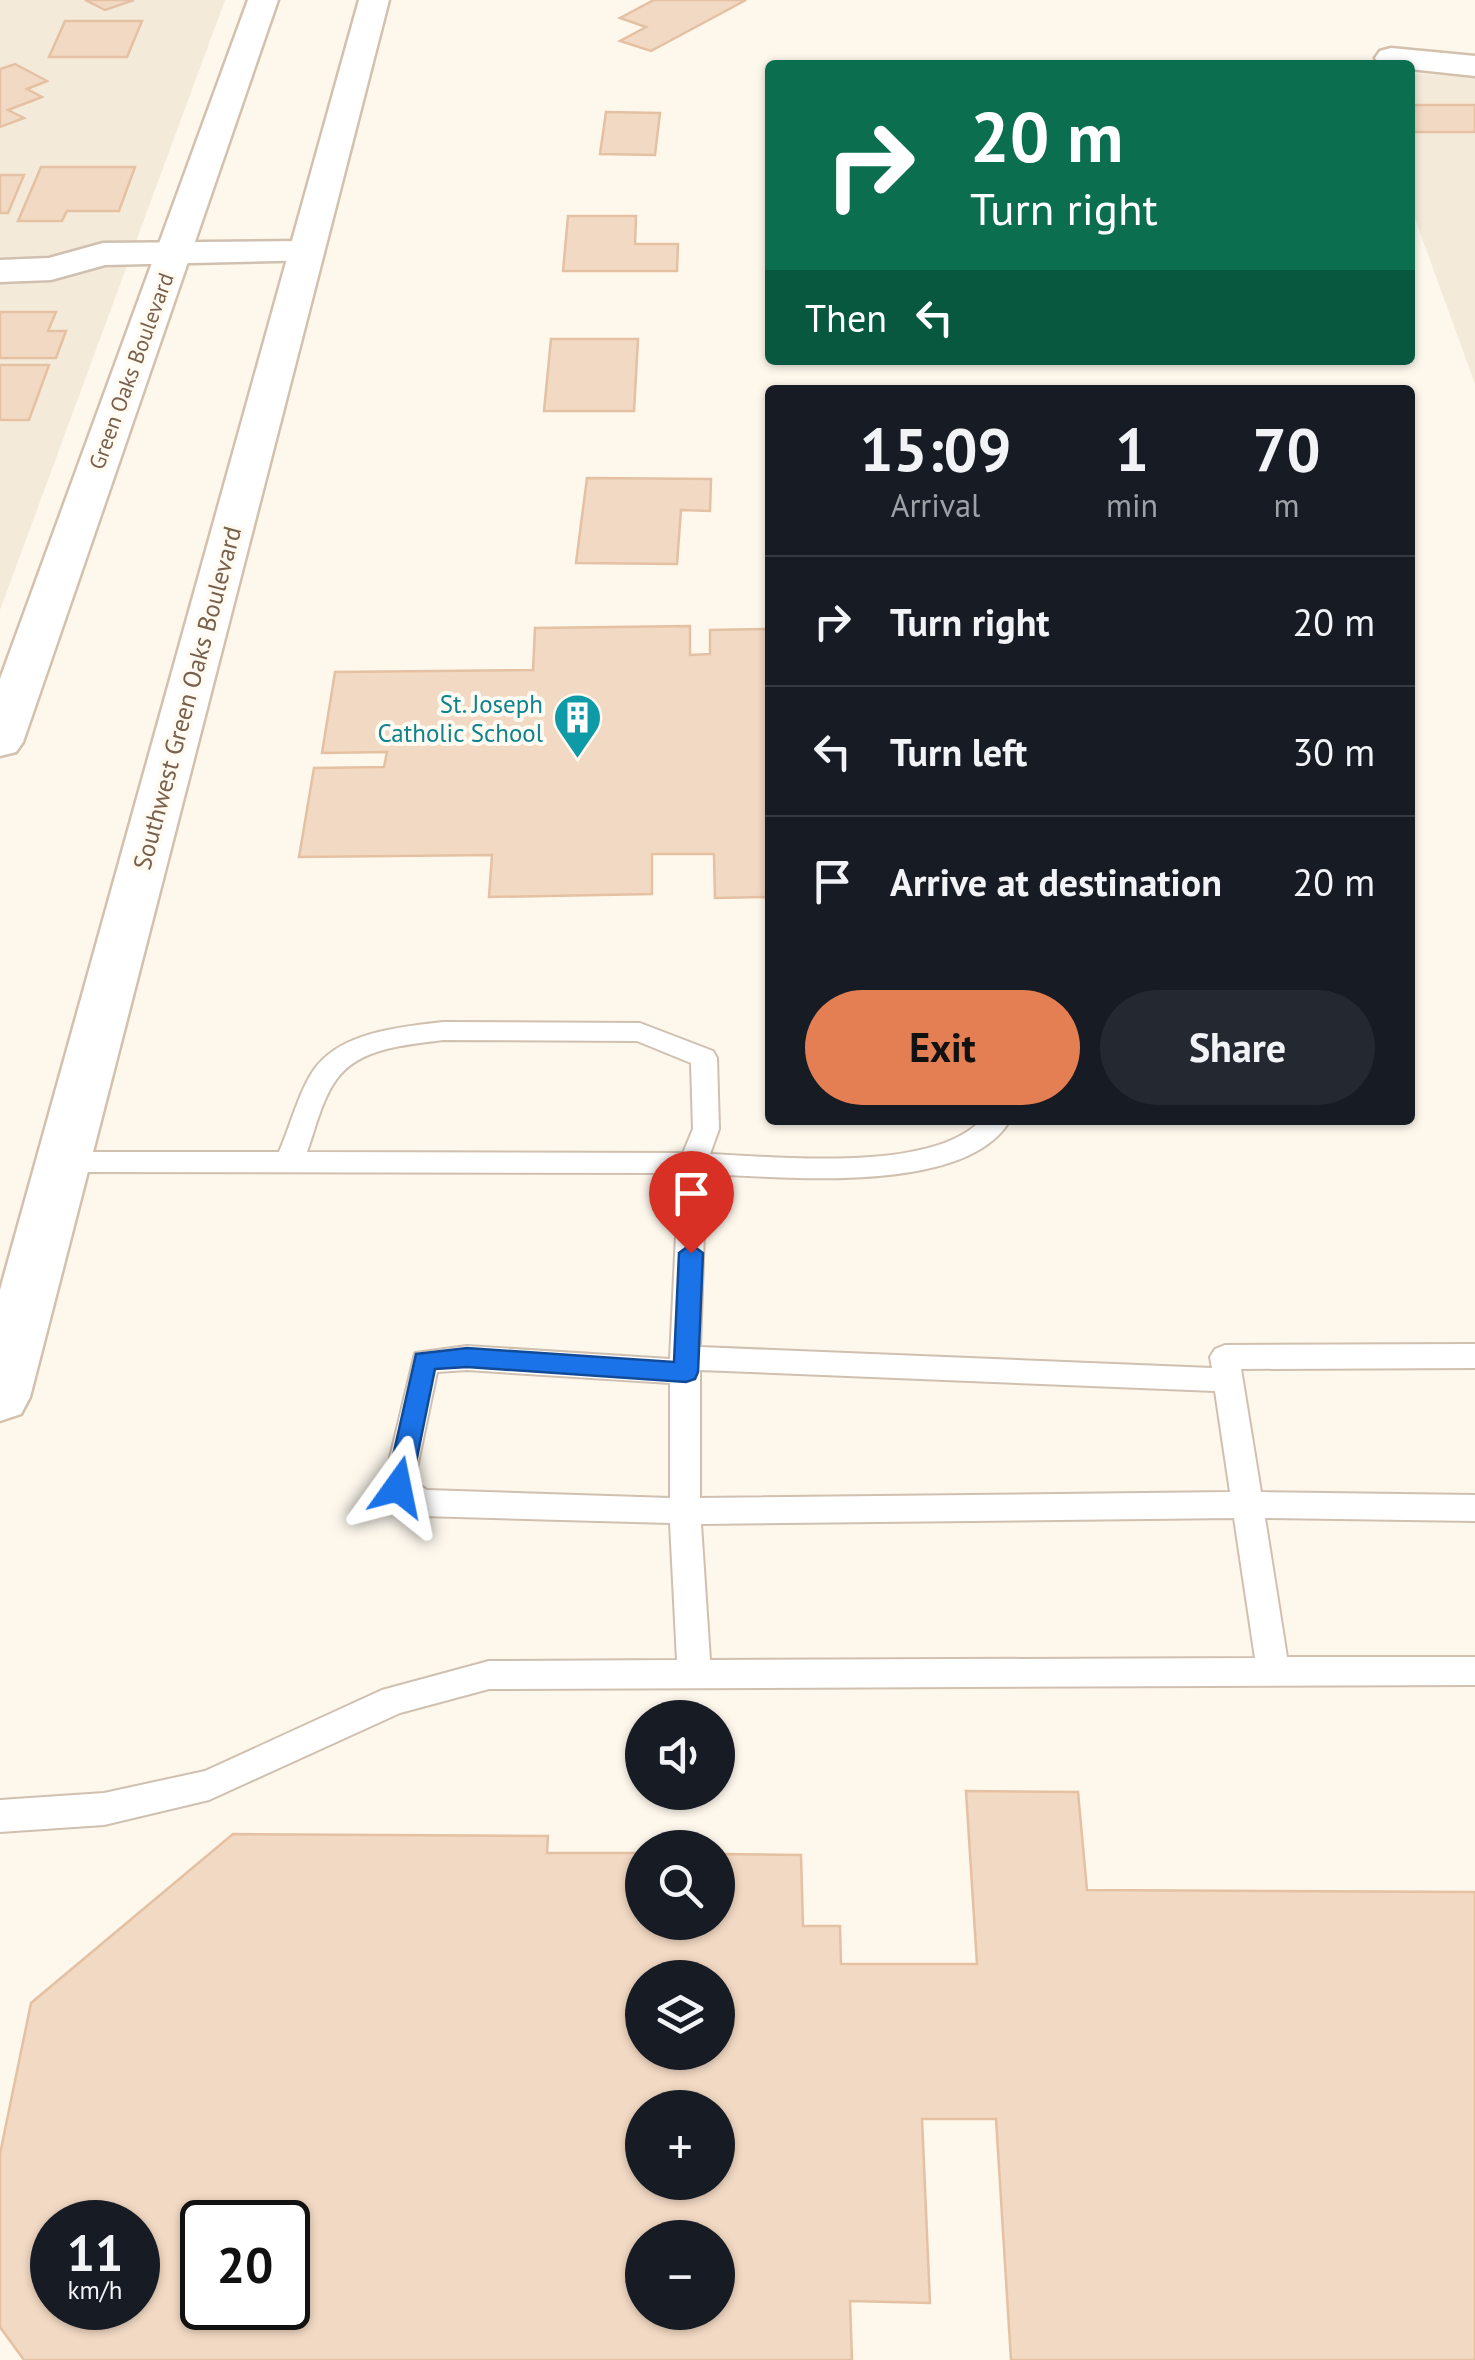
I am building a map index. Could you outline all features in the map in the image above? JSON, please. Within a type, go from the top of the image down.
[{"type":"main road","name":"Green Oaks Boulevard","points":[[0,742],[263,0]]},
{"type":"main road","name":"Southwest Green Oaks Boulevard","points":[[0,1397],[374,0]]},
{"type":"main road","points":[[1391,58],[1412,60]]},
{"type":"main road","points":[[1415,60],[1475,66]]},
{"type":"main road","points":[[0,271],[51,270],[91,283],[168,268],[303,268]]},
{"type":"lane","points":[[289,1162],[324,1074],[348,1054],[390,1038],[443,1031],[640,1032],[704,1058],[706,1130],[693,1164],[686,1365],[685,1511],[694,1672]]},
{"type":"lane","points":[[60,1162],[795,1166],[919,1162],[966,1148],[992,1132],[994,1125]]},
{"type":"lane","points":[[1274,1672],[1225,1357],[1475,1356]]},
{"type":"lane","points":[[1228,1380],[467,1358],[424,1360],[398,1487],[422,1503],[685,1511],[1247,1505],[1475,1508]]},
{"type":"lane","points":[[0,1816],[104,1810],[209,1786],[394,1700],[489,1674],[1475,1671]]},
{"type":"shaded area","points":[[0,0],[225,0],[0,610]]},
{"type":"shaded area","points":[[1415,73],[1475,78],[1475,384],[1415,219]]},
{"type":"building","points":[[85,0],[134,0],[105,10]]},
{"type":"building","points":[[654,0],[746,0],[651,51],[620,41],[646,27],[620,18]]},
{"type":"building","points":[[65,21],[142,21],[127,57],[49,57]]},
{"type":"building","points":[[15,64],[47,81],[27,89],[42,97],[8,110],[24,118],[0,127],[0,69]]},
{"type":"building","points":[[1415,105],[1475,105],[1475,132],[1415,132]]},
{"type":"building","points":[[606,112],[660,113],[655,155],[600,154]]},
{"type":"building","points":[[41,167],[135,167],[119,211],[67,211],[62,221],[18,221]]},
{"type":"building","points":[[0,175],[24,175],[8,213],[0,213]]},
{"type":"building","points":[[568,216],[636,216],[635,244],[678,244],[677,271],[563,271]]},
{"type":"building","points":[[0,312],[56,312],[48,331],[66,331],[56,358],[0,358]]},
{"type":"building","points":[[551,339],[638,339],[634,411],[544,411]]},
{"type":"building","points":[[0,365],[49,365],[29,420],[0,420]]},
{"type":"building","points":[[587,478],[711,479],[710,511],[681,510],[677,564],[576,563]]},
{"type":"building","name":"St. Joseph Catholic School","points":[[690,626],[690,655],[710,654],[710,630],[765,629],[765,897],[715,898],[714,854],[652,854],[652,894],[489,897],[492,855],[299,857],[314,768],[384,767],[387,752],[322,753],[335,672],[533,670],[535,628]]},
{"type":"building","points":[[966,1791],[1078,1792],[1087,1890],[1475,1892],[1475,2360],[1011,2360],[996,2119],[922,2119],[930,2303],[850,2301],[852,2360],[24,2360],[0,2327],[0,2154],[31,2003],[233,1834],[548,1836],[547,1853],[625,1853],[625,1940],[735,1940],[735,1854],[801,1855],[803,1926],[840,1926],[841,1964],[977,1964]]},
{"type":"place","name":"St. Joseph Catholic School","points":[[578,760]]},
{"type":"route","points":[[398,1487],[424,1360],[467,1358],[686,1372],[691,1253]]}]
